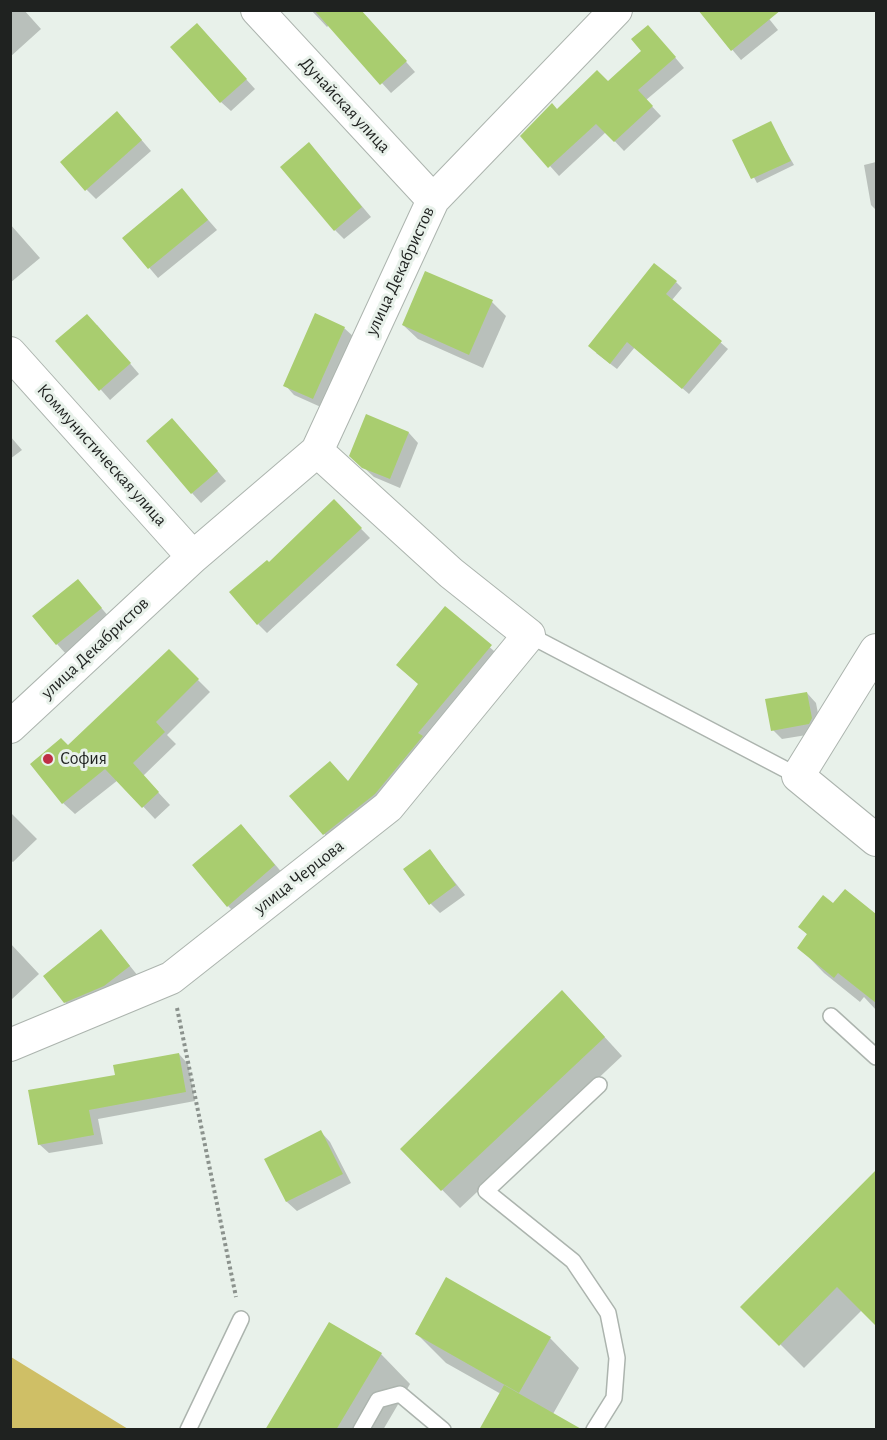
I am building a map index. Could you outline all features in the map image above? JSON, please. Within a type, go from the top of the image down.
[{"type":"street","name":"Дунайская улица","points":[[257,10],[433,200]]},
{"type":"street","name":"улица Декабристов","points":[[10,727],[193,557],[317,451],[433,200],[616,10]]},
{"type":"street","name":"Коммунистическая улица","points":[[10,353],[193,557]]},
{"type":"street","points":[[317,451],[452,573],[529,635]]},
{"type":"street","name":"улица Черцова","points":[[10,1045],[171,978],[388,807],[529,635]]},
{"type":"street","points":[[876,650],[798,776],[876,840]]},
{"type":"lane","points":[[529,635],[798,776]]},
{"type":"lane","points":[[831,1016],[876,1057]]},
{"type":"lane","points":[[594,1430],[614,1398],[617,1358],[608,1313],[573,1261],[486,1191],[599,1085]]},
{"type":"lane","points":[[188,1430],[240,1319]]},
{"type":"lane","points":[[360,1430],[378,1400],[400,1394],[443,1430]]},
{"type":"path","points":[[171,978],[240,1319]]},
{"type":"shaded area","points":[[11,1357],[128,1429],[11,1429]]},
{"type":"building","points":[[314,10],[361,10],[407,61],[380,85]]},
{"type":"building","points":[[698,10],[781,10],[731,51]]},
{"type":"building","points":[[197,23],[247,79],[220,103],[170,47]]},
{"type":"building","points":[[648,25],[676,57],[638,90],[653,106],[614,142],[596,124],[548,168],[520,136],[552,103],[557,109],[597,70],[608,81],[641,51],[631,39]]},
{"type":"building","points":[[117,111],[142,140],[85,191],[60,162]]},
{"type":"building","points":[[771,121],[791,161],[751,179],[732,140]]},
{"type":"building","points":[[309,142],[362,207],[334,231],[280,167]]},
{"type":"building","points":[[182,188],[208,220],[148,269],[122,238]]},
{"type":"building","points":[[654,263],[677,281],[666,294],[722,341],[682,389],[627,342],[610,364],[588,346]]},
{"type":"building","points":[[425,271],[493,300],[469,355],[402,325]]},
{"type":"building","points":[[315,313],[345,327],[313,399],[283,386]]},
{"type":"building","points":[[87,314],[131,363],[99,391],[55,341]]},
{"type":"building","points":[[366,414],[409,432],[390,479],[362,468],[349,456]]},
{"type":"building","points":[[172,418],[218,471],[191,494],[146,441]]},
{"type":"building","points":[[334,499],[362,528],[257,625],[229,592],[267,560],[269,562]]},
{"type":"building","points":[[78,579],[102,608],[56,645],[32,616]]},
{"type":"building","points":[[445,606],[492,645],[418,733],[423,736],[375,794],[323,835],[289,796],[330,761],[348,781],[418,684],[396,665]]},
{"type":"building","points":[[169,649],[199,679],[156,722],[165,732],[133,763],[159,792],[142,808],[105,769],[62,804],[30,764],[61,738],[68,745]]},
{"type":"building","points":[[807,692],[812,718],[809,724],[771,731],[765,699]]},
{"type":"building","points":[[241,824],[275,865],[227,907],[192,865]]},
{"type":"building","points":[[430,849],[456,885],[429,905],[403,869]]},
{"type":"building","points":[[845,889],[876,914],[876,1003],[838,973],[834,978],[797,948],[807,934],[798,927],[823,895],[833,903]]},
{"type":"building","points":[[101,929],[130,966],[104,986],[64,1003],[43,976]]},
{"type":"building","points":[[562,990],[605,1037],[441,1191],[400,1149]]},
{"type":"building","points":[[179,1053],[186,1092],[89,1110],[94,1135],[38,1145],[28,1090],[115,1075],[113,1065]]},
{"type":"building","points":[[321,1130],[343,1174],[286,1202],[264,1159]]},
{"type":"building","points":[[876,1170],[876,1326],[837,1287],[779,1346],[740,1307]]},
{"type":"building","points":[[446,1277],[551,1337],[519,1393],[415,1334]]},
{"type":"building","points":[[329,1322],[382,1353],[336,1430],[265,1430]]},
{"type":"building","points":[[504,1385],[583,1430],[479,1430]]},
{"type":"place","name":"София","points":[[48,759]]}]
